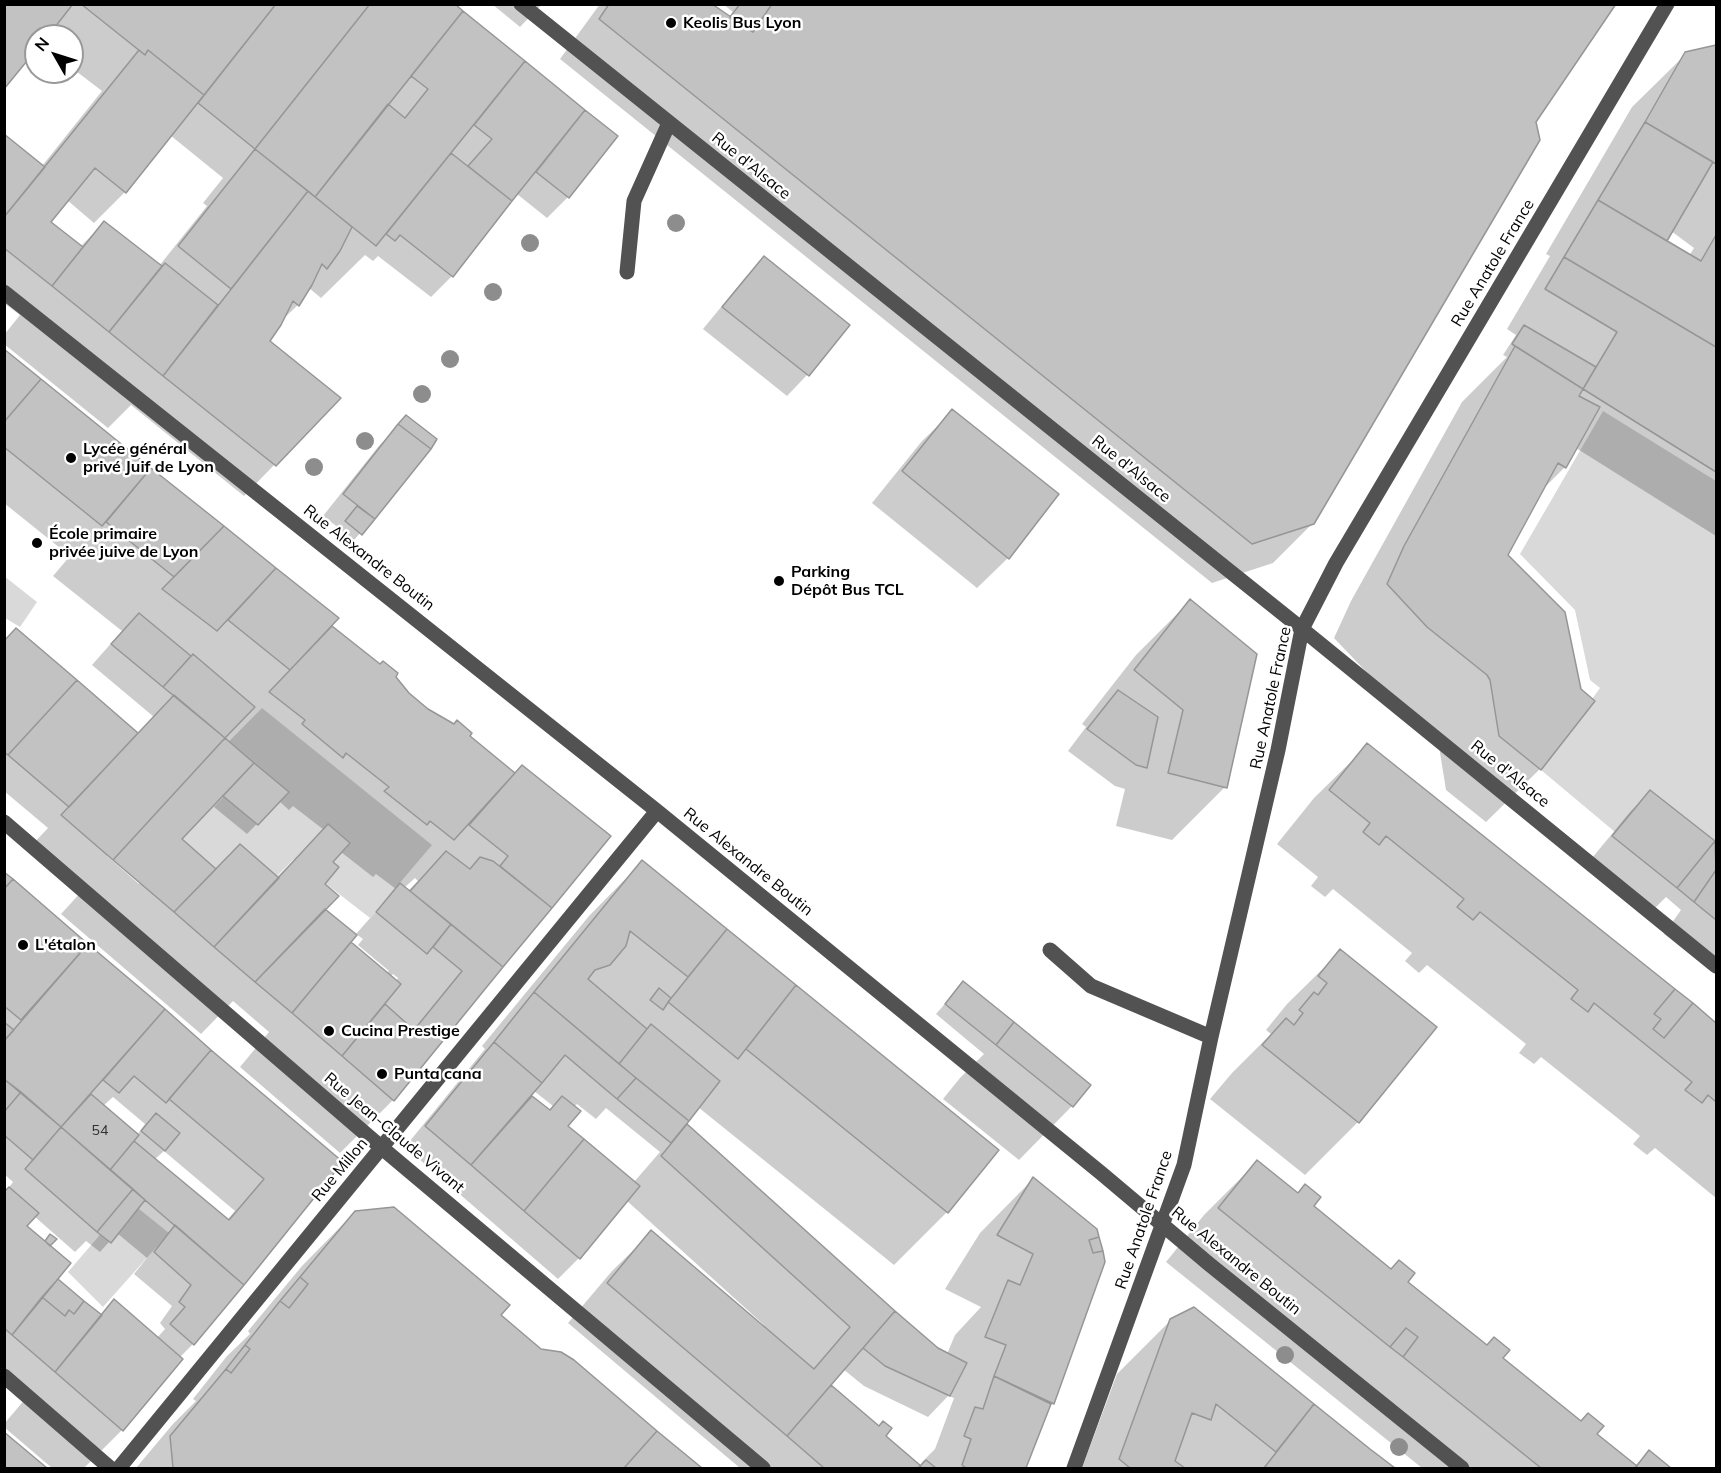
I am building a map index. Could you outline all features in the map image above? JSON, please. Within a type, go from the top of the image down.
[{"type":"street","name":"Rue d'Alsace","points":[[520,4],[1302,629],[1716,966]]},
{"type":"street","name":"Rue Anatole France","points":[[1074,1468],[1184,1165],[1211,1037],[1278,750],[1302,629],[1336,563],[1667,4]]},
{"type":"street","points":[[627,272],[634,201],[669,123]]},
{"type":"street","name":"Rue Alexandre Boutin","points":[[4,292],[657,811],[1462,1468]]},
{"type":"street","name":"Rue Millon","points":[[119,1468],[657,811]]},
{"type":"street","name":"Rue Jean-Claude Vivant","points":[[4,822],[382,1148],[763,1468]]},
{"type":"street","points":[[1050,950],[1091,986],[1211,1037]]},
{"type":"street","points":[[4,1376],[110,1468]]},
{"type":"shaded area","points":[[1603,411],[1716,481],[1716,842],[1650,790],[1615,832],[1541,770],[1600,688],[1590,680],[1575,610],[1520,554]]},
{"type":"shaded area","points":[[4,576],[37,602],[20,627],[5,618]]},
{"type":"shaded area","points":[[262,708],[432,845],[370,918],[294,859],[272,881],[231,852],[215,871],[154,817]]},
{"type":"shaded area","points":[[129,1201],[169,1233],[103,1307],[68,1272]]},
{"type":"building","points":[[4,4],[73,4],[57,24],[24,24],[24,65],[4,89]]},
{"type":"building","points":[[81,4],[276,4],[204,95],[148,50],[145,55]]},
{"type":"building","points":[[276,4],[370,4],[255,149],[198,103]]},
{"type":"building","points":[[370,4],[455,4],[463,11],[315,197],[255,149]]},
{"type":"building","points":[[609,4],[712,4],[753,32],[772,4],[1616,4],[1536,122],[1540,140],[1314,524],[1252,544],[599,19]]},
{"type":"building","points":[[740,4],[772,4],[753,32],[730,17]]},
{"type":"building","points":[[463,11],[525,61],[376,246],[315,197],[388,104],[405,118],[428,89],[411,76]]},
{"type":"building","points":[[1716,45],[1716,164],[1645,122],[1685,52]]},
{"type":"building","points":[[139,50],[145,55],[148,50],[204,95],[126,193],[95,168],[51,222],[83,247],[52,286],[4,248],[4,217]]},
{"type":"building","points":[[525,61],[585,110],[512,201],[468,166],[492,139],[474,125]]},
{"type":"building","points":[[585,110],[618,136],[569,198],[536,172]]},
{"type":"building","points":[[1645,122],[1713,162],[1667,241],[1598,200]]},
{"type":"building","points":[[4,134],[45,167],[4,217]]},
{"type":"building","points":[[255,149],[308,191],[231,289],[178,246]]},
{"type":"building","points":[[451,153],[512,201],[453,277],[400,235],[395,241],[386,234]]},
{"type":"building","points":[[308,191],[352,227],[340,251],[327,269],[322,264],[299,306],[293,301],[270,341],[341,398],[276,466],[163,376]]},
{"type":"building","points":[[1598,200],[1701,261],[1716,235],[1716,347],[1564,257]]},
{"type":"building","points":[[104,221],[162,266],[109,332],[52,286]]},
{"type":"building","points":[[764,256],[850,325],[809,376],[722,307]]},
{"type":"building","points":[[1564,257],[1716,347],[1716,472],[1583,389],[1617,332],[1545,289]]},
{"type":"building","points":[[165,263],[218,305],[163,376],[109,332]]},
{"type":"building","points":[[1524,325],[1596,367],[1583,389],[1512,344]]},
{"type":"building","points":[[1515,346],[1583,389],[1579,396],[1600,407],[1566,468],[1558,463],[1508,555],[1565,612],[1581,689],[1595,701],[1541,770],[1499,736],[1490,680],[1487,675],[1427,627],[1387,584],[1404,546]]},
{"type":"building","points":[[4,349],[41,379],[4,422]]},
{"type":"building","points":[[41,379],[151,468],[102,526],[4,447],[4,422]]},
{"type":"building","points":[[952,409],[1059,494],[1009,559],[902,471]]},
{"type":"building","points":[[406,415],[437,439],[431,449],[398,424]]},
{"type":"building","points":[[398,424],[431,449],[375,519],[343,494]]},
{"type":"building","points":[[151,468],[224,526],[174,577],[106,522]]},
{"type":"building","points":[[357,506],[375,519],[362,535],[345,521]]},
{"type":"building","points":[[224,526],[276,568],[217,631],[162,589]]},
{"type":"building","points":[[276,568],[339,618],[290,670],[228,620]]},
{"type":"building","points":[[1190,599],[1257,654],[1227,788],[1168,773],[1183,710],[1134,670]]},
{"type":"building","points":[[139,613],[191,656],[163,687],[111,644]]},
{"type":"building","points":[[332,626],[380,664],[383,661],[398,673],[396,677],[409,693],[428,709],[454,724],[457,720],[472,733],[470,736],[515,773],[454,840],[430,821],[427,825],[384,791],[389,787],[346,753],[343,758],[302,724],[305,720],[269,692]]},
{"type":"building","points":[[16,628],[77,680],[8,755],[4,752],[4,641]]},
{"type":"building","points":[[193,654],[255,707],[225,738],[163,687]]},
{"type":"building","points":[[77,680],[138,733],[69,807],[8,755]]},
{"type":"building","points":[[1118,690],[1158,717],[1147,768],[1136,765],[1087,729]]},
{"type":"building","points":[[174,695],[225,738],[113,860],[61,815]]},
{"type":"building","points":[[225,738],[254,763],[182,839],[216,869],[174,912],[113,860]]},
{"type":"building","points":[[1367,743],[1675,989],[1654,1014],[1661,1019],[1653,1029],[1664,1038],[1693,1003],[1716,1023],[1716,1102],[1708,1095],[1702,1103],[1685,1090],[1692,1082],[1594,1003],[1588,1012],[1571,999],[1578,990],[1480,912],[1473,920],[1457,907],[1464,899],[1386,836],[1379,845],[1363,832],[1370,823],[1329,790]]},
{"type":"building","points":[[254,763],[289,792],[258,825],[223,796]]},
{"type":"building","points":[[522,765],[611,836],[552,908],[500,866],[508,856],[469,825]]},
{"type":"building","points":[[1650,790],[1715,841],[1677,888],[1612,836]]},
{"type":"building","points":[[328,824],[350,843],[333,862],[339,867],[325,884],[339,896],[255,982],[214,947]]},
{"type":"building","points":[[1715,841],[1716,870],[1694,902],[1677,888]]},
{"type":"building","points":[[240,844],[279,878],[214,947],[174,912]]},
{"type":"building","points":[[446,851],[470,869],[480,857],[493,861],[552,908],[503,967],[410,891]]},
{"type":"building","points":[[642,860],[727,929],[688,977],[630,931],[626,946],[610,965],[595,970],[588,979],[647,1029],[619,1064],[534,992]]},
{"type":"building","points":[[1716,870],[1716,920],[1694,902]]},
{"type":"building","points":[[4,872],[13,879],[4,889]]},
{"type":"building","points":[[13,879],[88,944],[21,1020],[4,1006],[4,889]]},
{"type":"building","points":[[400,883],[451,924],[427,954],[376,912]]},
{"type":"building","points":[[325,909],[357,935],[292,1013],[255,982]]},
{"type":"building","points":[[451,924],[503,967],[394,1101],[342,1056],[385,1004],[414,1030],[462,971],[433,947]]},
{"type":"building","points":[[727,929],[796,985],[738,1059],[668,1002]]},
{"type":"building","points":[[351,942],[401,984],[342,1056],[292,1013]]},
{"type":"building","points":[[88,944],[165,1009],[61,1127],[4,1079],[4,1041]]},
{"type":"building","points":[[1340,949],[1437,1027],[1359,1123],[1262,1045],[1286,1018],[1294,1025],[1303,1013],[1299,1010],[1314,992],[1318,995],[1327,983],[1318,976]]},
{"type":"building","points":[[963,981],[1014,1022],[996,1045],[945,1004]]},
{"type":"building","points":[[796,985],[999,1150],[948,1213],[746,1049]]},
{"type":"building","points":[[659,988],[671,998],[663,1010],[650,1000]]},
{"type":"building","points":[[1675,989],[1693,1003],[1664,1038],[1653,1029],[1661,1019],[1654,1014]]},
{"type":"building","points":[[534,992],[636,1078],[617,1099],[565,1055],[542,1083],[494,1042]]},
{"type":"building","points":[[165,1009],[211,1050],[166,1103],[134,1076],[119,1093],[103,1080]]},
{"type":"building","points":[[4,1022],[14,1030],[4,1041]]},
{"type":"building","points":[[1014,1022],[1091,1085],[1073,1107],[996,1045]]},
{"type":"building","points":[[651,1024],[720,1081],[689,1121],[619,1064]]},
{"type":"building","points":[[494,1042],[542,1083],[471,1165],[425,1126]]},
{"type":"building","points":[[211,1050],[343,1162],[244,1285],[110,1170],[134,1141],[229,1220],[264,1179],[169,1099]]},
{"type":"building","points":[[636,1078],[689,1121],[671,1143],[617,1099]]},
{"type":"building","points":[[4,1079],[21,1092],[4,1112]]},
{"type":"building","points":[[21,1092],[61,1127],[33,1160],[4,1135],[4,1112]]},
{"type":"building","points":[[91,1094],[139,1135],[110,1170],[61,1127]]},
{"type":"building","points":[[532,1096],[550,1110],[562,1096],[581,1111],[568,1126],[584,1139],[524,1211],[471,1165]]},
{"type":"building","points":[[156,1113],[180,1133],[165,1151],[141,1131]]},
{"type":"building","points":[[687,1124],[895,1311],[787,1436],[607,1283],[651,1230],[814,1369],[850,1327],[661,1156]]},
{"type":"building","points":[[61,1127],[133,1189],[97,1232],[25,1169]]},
{"type":"building","points":[[584,1139],[640,1186],[580,1259],[524,1211]]},
{"type":"building","points":[[1257,1160],[1298,1193],[1305,1184],[1321,1197],[1314,1206],[1391,1269],[1399,1260],[1415,1273],[1408,1282],[1487,1345],[1494,1337],[1510,1350],[1503,1358],[1581,1421],[1588,1413],[1604,1426],[1597,1434],[1637,1466],[1635,1468],[1541,1468],[1403,1357],[1418,1337],[1406,1328],[1390,1347],[1218,1208]]},
{"type":"building","points":[[1033,1177],[1097,1229],[1099,1237],[1089,1240],[1093,1253],[1103,1251],[1105,1262],[1054,1404],[994,1376],[1006,1345],[985,1337],[1008,1280],[1020,1285],[1033,1254],[997,1235]]},
{"type":"building","points":[[9,1187],[39,1213],[27,1226],[71,1263],[12,1335],[4,1328],[4,1192]]},
{"type":"building","points":[[133,1189],[145,1200],[111,1243],[97,1232]]},
{"type":"building","points":[[394,1207],[510,1305],[501,1315],[541,1349],[561,1352],[574,1360],[657,1431],[624,1468],[173,1468],[170,1436],[226,1369],[231,1373],[250,1349],[245,1345],[280,1301],[289,1308],[308,1284],[300,1277],[355,1211]]},
{"type":"building","points":[[175,1225],[244,1285],[194,1345],[170,1324],[185,1307],[179,1302],[191,1285],[154,1252]]},
{"type":"building","points":[[50,1234],[57,1239],[50,1246],[45,1241]]},
{"type":"building","points":[[1099,1237],[1103,1251],[1093,1253],[1089,1240]]},
{"type":"building","points":[[300,1277],[308,1284],[289,1308],[280,1301]]},
{"type":"building","points":[[58,1279],[84,1301],[74,1314],[69,1310],[65,1316],[42,1297]]},
{"type":"building","points":[[42,1297],[65,1316],[69,1310],[74,1314],[84,1301],[102,1315],[55,1372],[12,1335]]},
{"type":"building","points":[[114,1299],[183,1359],[123,1431],[55,1372]]},
{"type":"building","points":[[1194,1307],[1314,1404],[1276,1452],[1216,1404],[1211,1420],[1192,1413],[1175,1461],[1185,1468],[1130,1468],[1119,1459],[1170,1319]]},
{"type":"building","points":[[895,1311],[938,1348],[967,1363],[950,1396],[885,1366],[863,1348]]},
{"type":"building","points":[[1406,1328],[1418,1337],[1403,1357],[1390,1347]]},
{"type":"building","points":[[245,1345],[250,1349],[231,1373],[226,1369]]},
{"type":"building","points":[[994,1376],[1051,1404],[1026,1468],[966,1468],[962,1465],[971,1439],[964,1436],[975,1407],[983,1409]]},
{"type":"building","points":[[831,1385],[879,1426],[883,1421],[892,1428],[886,1436],[921,1466],[918,1468],[824,1468],[787,1436]]},
{"type":"building","points":[[1314,1404],[1370,1449],[1395,1468],[1264,1468]]},
{"type":"building","points":[[657,1431],[702,1468],[624,1468]]},
{"type":"building","points":[[4,1432],[47,1468],[4,1468]]},
{"type":"building","points":[[1649,1450],[1671,1468],[1635,1468]]},
{"type":"building","points":[[926,1460],[936,1468],[918,1468]]},
{"type":"place","name":"Keolis Bus Lyon","points":[[671,23]]},
{"type":"place","name":"Lycée général privé Juif de Lyon","points":[[71,458]]},
{"type":"place","name":"École primaire privée juive de Lyon","points":[[37,543]]},
{"type":"place","name":"Parking Dépôt Bus TCL","points":[[779,581]]},
{"type":"place","name":"L'étalon","points":[[23,945]]},
{"type":"place","name":"Cucina Prestige","points":[[329,1031]]},
{"type":"place","name":"Punta cana","points":[[382,1074]]}]
